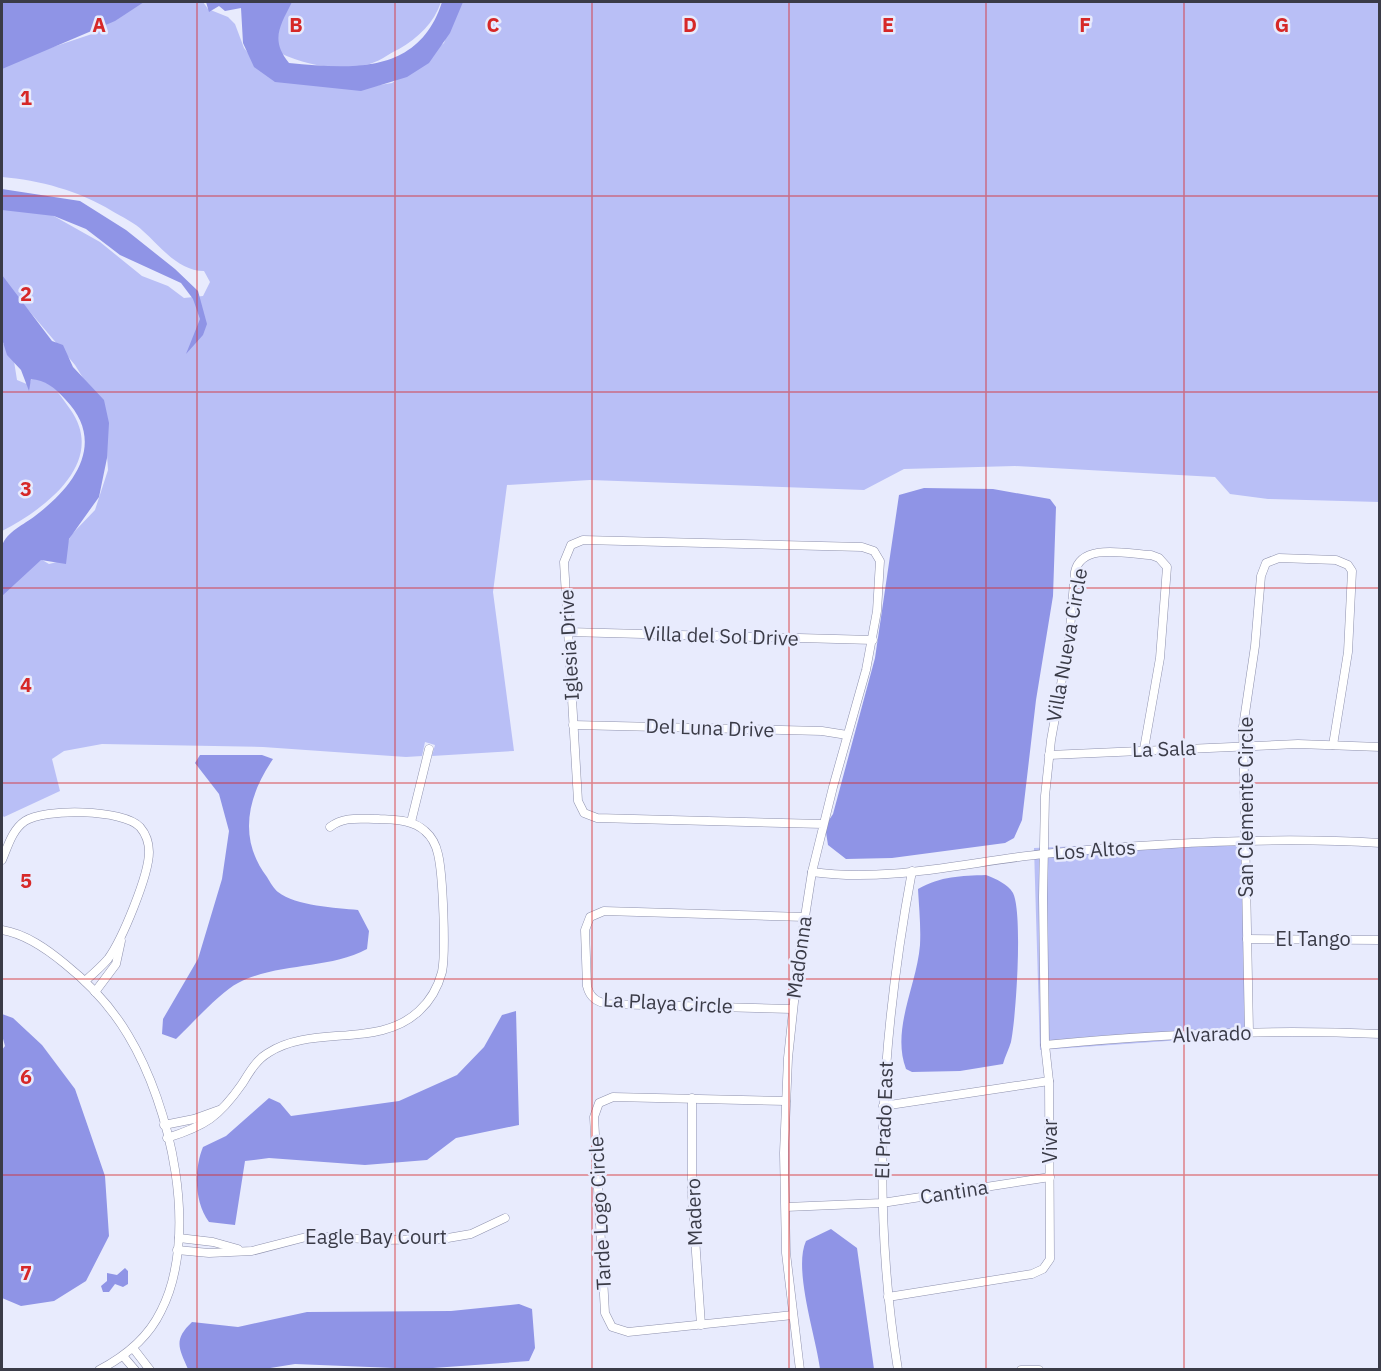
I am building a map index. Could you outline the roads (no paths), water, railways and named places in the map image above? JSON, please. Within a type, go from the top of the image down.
[{"type":"street","name":"Iglesia Drive","points":[[823,824],[597,818],[581,810],[578,801],[573,725],[565,556],[569,547],[580,540],[862,547],[877,554]]},
{"type":"street","name":"Villa Nueva Circle","points":[[1049,755],[1069,640],[1076,568],[1082,558],[1095,553],[1151,555],[1159,558],[1167,567],[1160,658],[1144,749]]},
{"type":"street","name":"Madonna","points":[[800,1370],[786,1253],[786,1101],[792,1009],[804,917],[823,824],[873,640],[881,576],[877,554]]},
{"type":"street","name":"San Clemente Circle","points":[[1249,1032],[1244,718],[1255,646],[1260,576],[1266,563],[1279,558],[1336,560],[1348,565],[1352,571],[1348,652],[1333,745]]},
{"type":"street","name":"Villa del Sol Drive","points":[[568,632],[873,640]]},
{"type":"street","name":"Del Luna Drive","points":[[573,725],[822,731],[847,735]]},
{"type":"street","name":"La Sala","points":[[1049,755],[1244,746],[1380,747]]},
{"type":"street","points":[[411,822],[429,749]]},
{"type":"street","points":[[1043,854],[1049,755]]},
{"type":"street","points":[[2,860],[17,829],[25,821],[40,814],[111,815],[134,822],[147,839],[148,860],[122,936],[116,964],[95,992]]},
{"type":"street","points":[[167,1138],[208,1123],[228,1103],[255,1064],[274,1049],[293,1042],[389,1028],[415,1015],[431,996],[439,980],[444,958],[440,863],[433,842],[426,832],[411,822],[347,819],[330,827]]},
{"type":"street","name":"Los Altos","points":[[813,872],[857,876],[1043,854],[1149,846],[1246,842],[1380,843]]},
{"type":"street","name":"Vivar","points":[[888,1297],[1032,1274],[1043,1269],[1050,1254],[1049,1081],[1045,1045],[1043,854]]},
{"type":"street","name":"El Prado East","points":[[898,1370],[888,1297],[882,1203],[882,1106],[892,991],[912,871]]},
{"type":"street","name":"La Playa Circle","points":[[792,1009],[601,1002],[593,999],[588,990],[585,930],[590,917],[604,911],[804,917]]},
{"type":"street","points":[[2,930],[22,936],[46,950],[85,981],[117,1019],[136,1050],[153,1087],[167,1138],[178,1192],[178,1238],[171,1284],[162,1309],[150,1330],[123,1356],[99,1370]]},
{"type":"street","points":[[85,981],[109,957],[122,936]]},
{"type":"street","name":"El Tango","points":[[1247,939],[1380,940]]},
{"type":"street","name":"Alvarado","points":[[1045,1045],[1158,1035],[1249,1032],[1380,1034]]},
{"type":"street","points":[[882,1106],[1049,1081]]},
{"type":"street","name":"Tarde Logo Circle","points":[[786,1101],[613,1097],[599,1103],[594,1117],[605,1312],[608,1322],[615,1329],[625,1332],[793,1315]]},
{"type":"street","name":"Madero","points":[[692,1098],[692,1194],[701,1325]]},
{"type":"street","points":[[164,1125],[208,1115],[228,1103]]},
{"type":"street","name":"Cantina","points":[[786,1207],[882,1203],[1050,1177]]},
{"type":"street","name":"Eagle Bay Court","points":[[177,1250],[246,1251],[309,1236],[383,1240],[454,1237],[471,1234],[505,1218]]},
{"type":"street","name":"Eagle Bay Court","points":[[178,1238],[213,1242],[246,1251]]},
{"type":"street","points":[[133,1348],[150,1370]]},
{"type":"street","points":[[123,1356],[135,1370]]},
{"type":"street","points":[[1021,1370],[1039,1370]]}]
